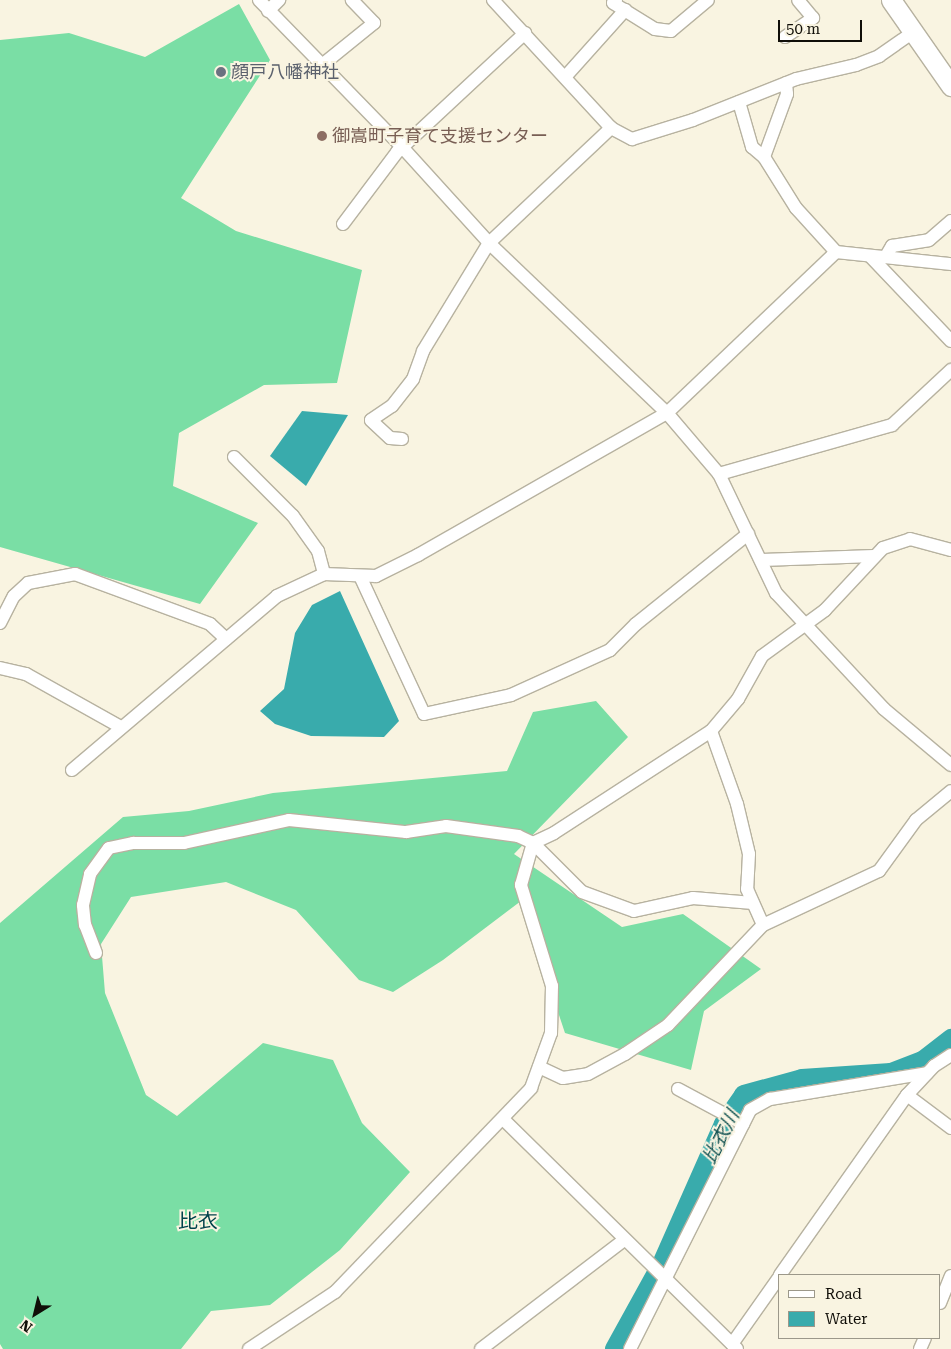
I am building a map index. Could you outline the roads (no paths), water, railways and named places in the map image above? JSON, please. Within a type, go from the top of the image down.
[{"type":"highway","points":[[892,0],[912,33],[951,86]]},
{"type":"street","points":[[259,0],[403,148],[489,243],[667,413],[719,474],[762,560],[776,594],[804,627],[884,709],[951,765]]},
{"type":"street","points":[[268,10],[279,0]]},
{"type":"street","points":[[322,66],[374,23],[352,0]]},
{"type":"street","points":[[493,0],[566,76],[611,128],[622,136],[644,138],[786,83],[856,65],[880,56],[912,33]]},
{"type":"street","points":[[616,0],[613,3],[655,29],[671,31],[708,0]]},
{"type":"street","points":[[785,37],[813,18],[798,0]]},
{"type":"street","points":[[566,76],[625,10]]},
{"type":"street","points":[[343,224],[403,148],[525,33]]},
{"type":"street","points":[[764,157],[787,94],[786,83]]},
{"type":"street","points":[[739,102],[752,147],[764,157],[796,208],[836,252],[951,264]]},
{"type":"street","points":[[402,439],[390,438],[371,420],[392,406],[413,379],[423,351],[489,243],[611,128]]},
{"type":"street","points":[[886,256],[892,246],[929,240],[951,221]]},
{"type":"street","points":[[72,770],[276,596],[324,574],[376,576],[418,555],[667,413],[836,252]]},
{"type":"street","points":[[871,257],[951,342]]},
{"type":"street","points":[[719,474],[892,425],[951,370]]},
{"type":"street","points":[[234,457],[293,516],[318,551],[324,574]]},
{"type":"street","points":[[360,576],[424,714],[512,695],[610,650],[636,624],[748,534]]},
{"type":"street","points":[[249,1349],[335,1292],[531,1088],[551,1033],[552,986],[521,885],[533,843],[554,833],[711,731],[738,699],[762,656],[784,637],[804,627],[842,594],[883,548],[910,539],[951,550]]},
{"type":"street","points":[[762,560],[874,556]]},
{"type":"street","points":[[0,622],[14,596],[28,582],[75,574],[210,624],[226,639]]},
{"type":"street","points":[[0,668],[26,674],[121,727]]},
{"type":"street","points":[[711,731],[743,826],[749,854],[746,880],[753,903],[763,925]]},
{"type":"street","points":[[539,1067],[563,1078],[588,1074],[626,1054],[668,1025],[763,925],[879,871],[916,820],[951,791]]},
{"type":"street","points":[[96,953],[85,925],[84,905],[90,874],[109,848],[133,843],[184,844],[302,820],[377,831],[406,832],[446,826],[518,836],[533,843],[582,892],[634,911],[693,898],[753,903]]},
{"type":"street","points":[[781,1274],[906,1094],[927,1073],[951,1055]]},
{"type":"street","points":[[630,1349],[666,1281],[750,1110],[770,1099],[927,1073]]},
{"type":"street","points":[[678,1089],[743,1124]]},
{"type":"street","points":[[906,1094],[951,1128]]},
{"type":"street","points":[[503,1119],[624,1240],[735,1346],[778,1278]]},
{"type":"street","points":[[481,1349],[624,1240]]},
{"type":"street","points":[[941,1300],[951,1276]]},
{"type":"water","points":[[302,411],[348,415],[306,486],[270,456]]},
{"type":"water","points":[[340,591],[399,721],[384,737],[311,736],[275,724],[260,711],[284,689],[295,633],[312,605]]},
{"type":"waterway","name":"比衣川","points":[[615,1349],[662,1264],[724,1124],[744,1095],[802,1079],[891,1073],[923,1061],[951,1039]]},
{"type":"place","name":"顔戸八幡神社","points":[[221,72]]},
{"type":"place","name":"御嵩町子育て支援センター","points":[[322,136]]},
{"type":"district","name":"比衣","points":[[198,1221]]}]
